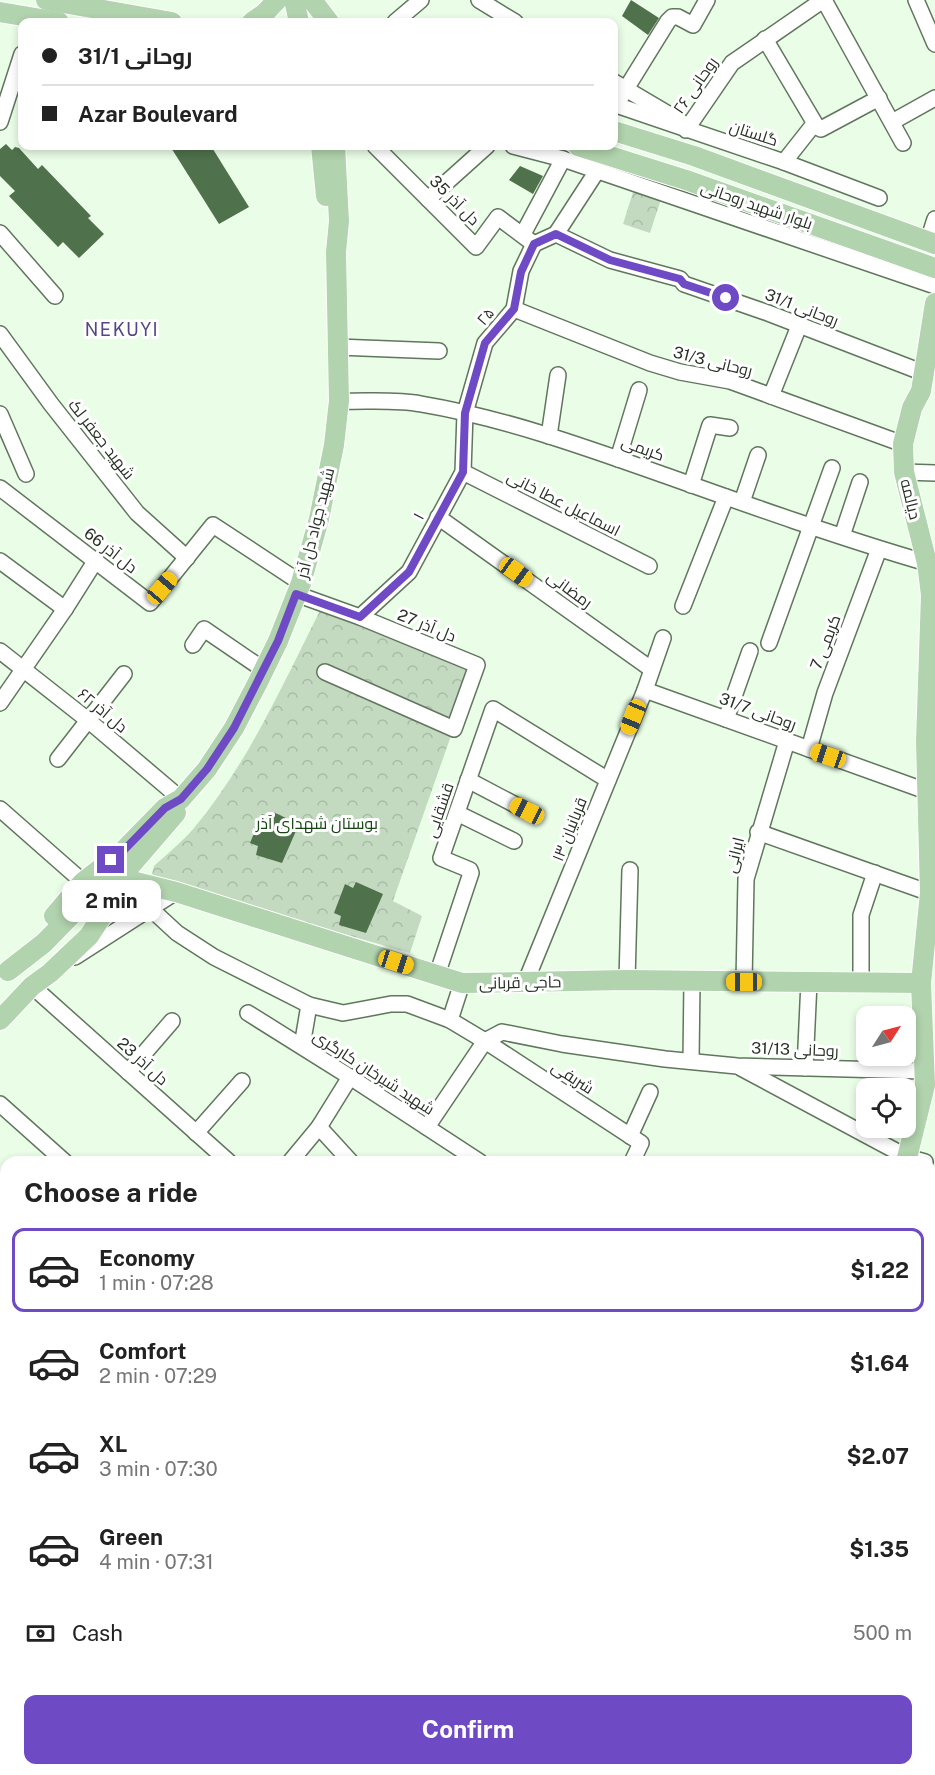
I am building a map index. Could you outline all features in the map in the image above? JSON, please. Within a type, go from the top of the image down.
[{"type":"main road","points":[[46,0],[133,8],[161,18]]},
{"type":"main road","points":[[258,18],[277,0]]},
{"type":"main road","points":[[294,0],[298,18]]},
{"type":"main road","points":[[307,0],[312,18]]},
{"type":"main road","points":[[312,0],[326,18]]},
{"type":"main road","points":[[0,12],[26,18]]},
{"type":"main road","name":"بلوار شهید روحانی","points":[[618,132],[694,156],[932,242]]},
{"type":"main road","name":"شهید جواد دل آذر","points":[[181,799],[207,769],[234,728],[264,670],[298,589],[319,519],[334,445],[339,401],[336,252],[339,221],[333,150]]},
{"type":"main road","name":"بلوار شهید روحانی","points":[[591,150],[686,180],[935,268]]},
{"type":"main road","name":"دیالمه","points":[[914,1156],[928,1071],[930,893],[926,790],[931,741],[931,595],[927,563],[904,472],[903,444],[912,408],[926,385],[935,303]]},
{"type":"main road","points":[[0,1020],[32,986],[50,973],[89,936],[109,904],[120,878],[175,816],[181,799]]},
{"type":"main road","points":[[3,971],[83,882],[125,849],[165,808],[181,799]]},
{"type":"main road","points":[[3,971],[44,943],[92,894],[120,878]]},
{"type":"main road","name":"حاجی قربانی","points":[[120,878],[176,892],[462,983],[526,981],[928,983]]},
{"type":"main road","points":[[68,918],[75,915],[83,916],[89,921],[91,928],[89,936]]},
{"type":"street","points":[[399,18],[421,0]]},
{"type":"street","points":[[480,0],[509,18]]},
{"type":"street","points":[[687,128],[619,85],[672,17],[678,17],[693,25],[707,0]]},
{"type":"street","points":[[824,0],[903,143]]},
{"type":"street","name":"روحانی ۲۶","points":[[687,128],[732,63],[824,0]]},
{"type":"street","points":[[916,0],[935,44]]},
{"type":"street","points":[[765,39],[814,124],[821,129],[879,98]]},
{"type":"street","points":[[0,122],[18,66]]},
{"type":"street","points":[[892,122],[935,98]]},
{"type":"street","name":"گلستان","points":[[618,106],[784,162],[879,198]]},
{"type":"street","points":[[784,162],[814,124]]},
{"type":"street","name":"دل آذر 35","points":[[379,150],[476,247],[498,217],[529,239]]},
{"type":"street","points":[[428,199],[483,150]]},
{"type":"street","points":[[528,150],[563,159],[935,286]]},
{"type":"street","name":"۲۵","points":[[465,413],[485,343],[514,309],[529,239],[563,159]]},
{"type":"street","points":[[529,239],[556,234],[597,171]]},
{"type":"street","points":[[932,242],[935,219]]},
{"type":"street","points":[[0,233],[55,296]]},
{"type":"street","name":"روحانی 31/1","points":[[556,234],[610,260],[680,279],[684,284],[799,326],[926,385]]},
{"type":"street","name":"روحانی 31/3","points":[[514,309],[650,363],[680,372],[730,381],[903,444]]},
{"type":"street","points":[[771,396],[799,326]]},
{"type":"street","name":"شهید جعفر لک","points":[[0,334],[51,404],[137,513],[187,558]]},
{"type":"street","points":[[338,347],[439,351]]},
{"type":"street","points":[[549,436],[558,375]]},
{"type":"street","points":[[618,459],[639,390]]},
{"type":"street","name":"کریمی","points":[[339,401],[418,403],[549,436],[581,445],[879,549],[927,563]]},
{"type":"street","name":"۱","points":[[360,617],[409,572],[463,472],[465,413]]},
{"type":"street","points":[[0,414],[26,474]]},
{"type":"street","points":[[691,485],[710,425],[730,428]]},
{"type":"street","points":[[742,502],[758,455]]},
{"type":"street","points":[[770,644],[832,468]]},
{"type":"street","name":"اسماعیل عطا خانی","points":[[463,472],[649,566]]},
{"type":"street","points":[[904,472],[935,473]]},
{"type":"street","points":[[842,536],[860,482]]},
{"type":"street","name":"دل آذر 66","points":[[0,488],[150,603],[213,525],[298,589]]},
{"type":"street","points":[[683,606],[726,497]]},
{"type":"street","name":"رمضانی","points":[[438,517],[651,669]]},
{"type":"street","name":"کریمی 7","points":[[809,749],[825,693],[879,549]]},
{"type":"street","points":[[0,703],[96,560]]},
{"type":"street","points":[[0,561],[65,609]]},
{"type":"street","name":"دل آذر 27","points":[[298,589],[477,665],[454,729],[325,672]]},
{"type":"street","points":[[193,645],[204,629],[264,670]]},
{"type":"street","name":"۱۳ قربانیان","points":[[526,981],[645,690],[663,638]]},
{"type":"street","name":"دل آذر ۶۲","points":[[0,651],[181,799]]},
{"type":"street","points":[[726,718],[750,651]]},
{"type":"street","points":[[58,759],[124,674]]},
{"type":"street","name":"روحانی 31/7","points":[[645,690],[926,790]]},
{"type":"street","name":"قشقایی","points":[[436,975],[471,873],[470,870],[441,858],[491,711],[495,710],[608,780]]},
{"type":"street","name":"ایرانی","points":[[744,982],[746,879],[758,832],[787,741]]},
{"type":"street","points":[[468,780],[527,811]]},
{"type":"street","points":[[0,809],[83,882]]},
{"type":"street","points":[[457,813],[514,841]]},
{"type":"street","points":[[758,832],[930,893]]},
{"type":"street","points":[[627,981],[630,870]]},
{"type":"street","points":[[861,983],[861,915],[875,873]]},
{"type":"street","points":[[50,973],[176,892]]},
{"type":"street","points":[[151,909],[177,933],[214,957],[309,1005],[343,1013],[391,1004],[407,1004],[450,1020],[462,983]]},
{"type":"street","points":[[691,1061],[692,981]]},
{"type":"street","points":[[805,1068],[809,982]]},
{"type":"street","name":"دل آذر 23","points":[[32,986],[222,1156]]},
{"type":"street","points":[[302,1046],[309,1005]]},
{"type":"street","name":"شهید شیرخان کارگری","points":[[248,1012],[428,1127],[464,1156]]},
{"type":"street","points":[[128,1072],[172,1020]]},
{"type":"street","name":"شریفی","points":[[450,1020],[635,1140]]},
{"type":"street","name":"روحانی 31/13","points":[[485,1041],[502,1032],[562,1044],[665,1059],[737,1066],[928,1071]]},
{"type":"street","points":[[428,1127],[485,1041]]},
{"type":"street","points":[[737,1066],[904,1156]]},
{"type":"street","points":[[295,1156],[319,1127],[350,1077]]},
{"type":"street","points":[[196,1132],[242,1081]]},
{"type":"street","points":[[633,1156],[635,1140],[650,1092]]},
{"type":"street","points":[[0,1104],[58,1156]]},
{"type":"street","points":[[319,1127],[346,1156]]},
{"type":"green space","points":[[634,189],[661,199],[650,233],[623,224]]},
{"type":"green space","name":"بوستان شهدای آذر","points":[[325,601],[474,670],[393,901],[422,916],[410,953],[156,880],[152,874],[154,866],[194,828],[250,747]]},
{"type":"building","points":[[631,0],[659,18],[648,35],[622,16]]},
{"type":"building","points":[[6,144],[12,150],[18,148],[38,169],[42,165],[91,216],[88,218],[104,234],[79,258],[63,242],[58,247],[9,196],[15,191],[0,176],[0,149]]},
{"type":"building","points":[[173,150],[213,150],[249,207],[219,224]]},
{"type":"building","points":[[520,166],[543,176],[533,194],[509,180]]},
{"type":"building","points":[[273,812],[299,824],[282,863],[256,855],[258,846],[250,843],[262,814],[269,818]]},
{"type":"building","points":[[356,882],[383,894],[366,933],[339,925],[341,916],[334,913],[345,884],[353,888]]},
{"type":"district","name":"NEKUYI","points":[[122,330]]},
{"type":"route","points":[[111,860],[165,808],[181,799],[207,769],[234,728],[257,684],[278,641],[296,594],[360,617],[409,572],[463,472],[465,413],[485,343],[514,309],[521,272],[534,244],[556,234],[610,260],[680,279],[684,284],[726,298]]}]
